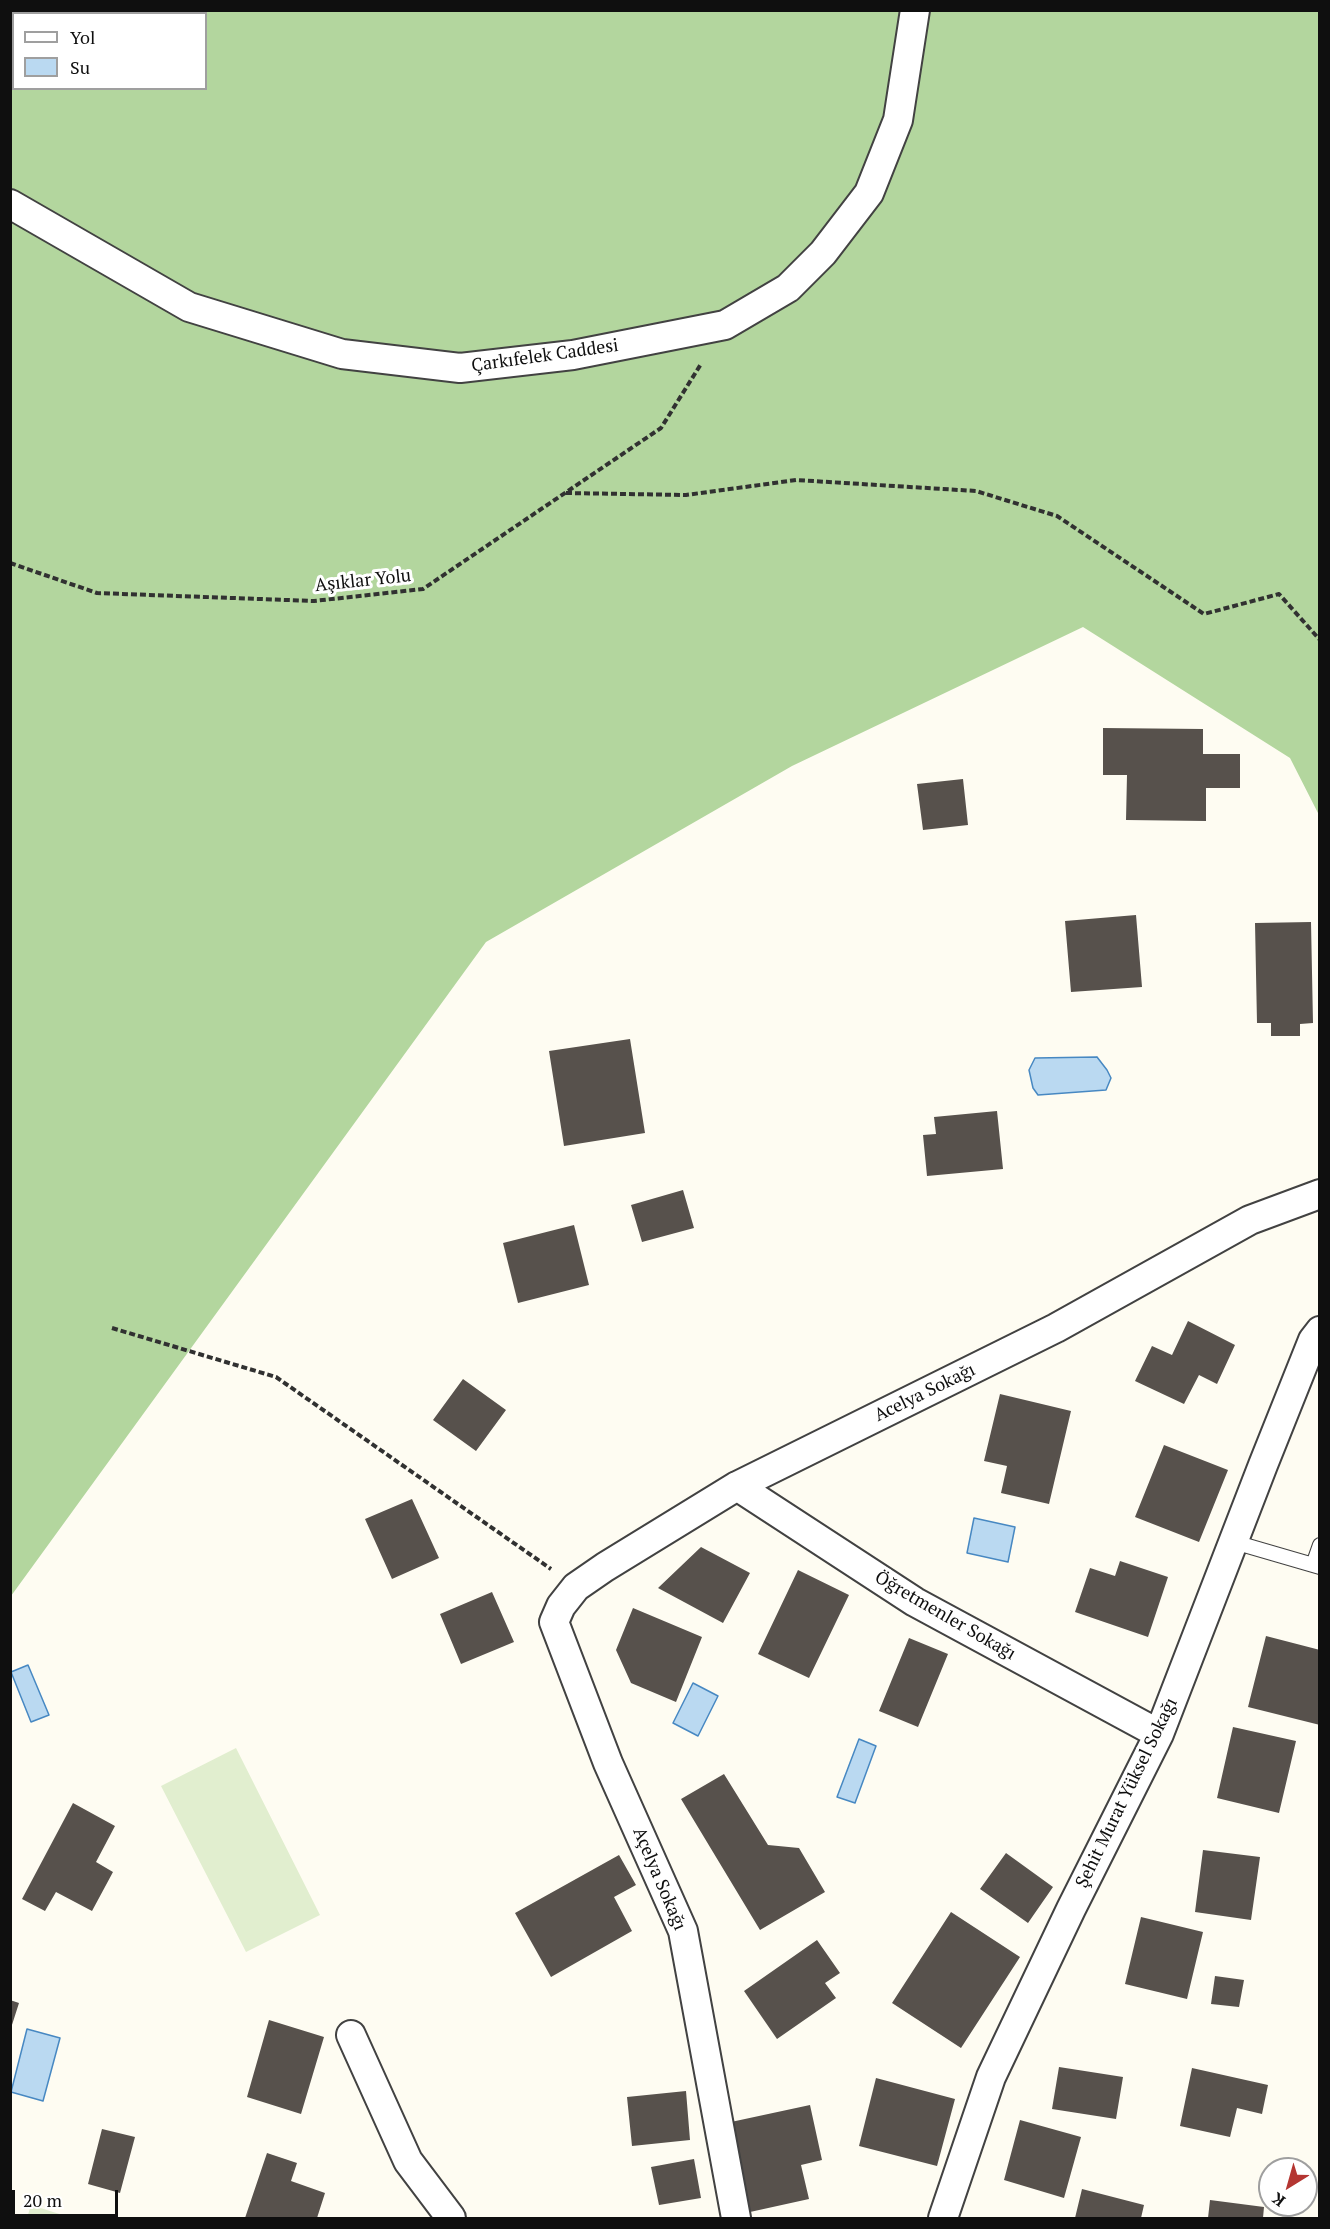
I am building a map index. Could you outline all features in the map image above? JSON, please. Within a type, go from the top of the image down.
[{"type":"street","name":"Çarkıfelek Caddesi","points":[[10,204],[189,307],[342,354],[459,368],[573,355],[725,325],[788,288],[823,253],[869,193],[898,120],[915,10]]},
{"type":"street","name":"Acelya Sokağı","points":[[554,1622],[561,1606],[576,1587],[737,1486],[1056,1328],[1251,1220],[1320,1194]]},
{"type":"street","name":"Şehit Murat Yüksel Sokağı","points":[[943,2218],[991,2077],[1071,1909],[1160,1734],[1313,1340],[1320,1331]]},
{"type":"street","name":"Öğretmenler Sokağı","points":[[737,1486],[915,1602],[1160,1734]]},
{"type":"street","name":"Açelya Sokağı","points":[[554,1622],[608,1763],[683,1931],[736,2218]]},
{"type":"street","points":[[351,2035],[408,2161],[450,2218]]},
{"type":"lane","points":[[1234,1542],[1316,1566],[1320,1545]]},
{"type":"path","name":"Aşıklar Yolu","points":[[10,563],[97,593],[314,601],[423,589],[661,428],[725,325]]},
{"type":"path","points":[[565,493],[686,495],[796,480],[976,491],[1057,516],[1204,614],[1279,594],[1320,640]]},
{"type":"path","points":[[112,1328],[276,1377],[576,1587]]},
{"type":"green space","points":[[11,11],[1319,11],[1319,815],[1290,758],[1083,627],[792,766],[486,942],[11,1596]]},
{"type":"green space","points":[[236,1748],[320,1915],[246,1952],[161,1786]]},
{"type":"green space","points":[[31,2205],[72,2218],[27,2218]]},
{"type":"water","points":[[1097,1057],[1111,1078],[1106,1090],[1038,1095],[1033,1088],[1029,1070],[1035,1058]]},
{"type":"water","points":[[974,1518],[1015,1527],[1008,1562],[967,1553]]},
{"type":"water","points":[[28,1665],[49,1715],[31,1722],[11,1672]]},
{"type":"water","points":[[693,1683],[718,1696],[698,1736],[673,1723]]},
{"type":"water","points":[[859,1739],[876,1746],[855,1803],[837,1797]]},
{"type":"water","points":[[27,2029],[60,2038],[43,2101],[11,2092]]},
{"type":"building","points":[[1103,728],[1203,729],[1203,754],[1240,754],[1240,788],[1206,788],[1206,821],[1126,820],[1127,775],[1103,775]]},
{"type":"building","points":[[963,779],[968,825],[923,830],[917,784]]},
{"type":"building","points":[[1136,915],[1142,987],[1071,992],[1065,921]]},
{"type":"building","points":[[1311,922],[1313,1023],[1300,1024],[1300,1036],[1271,1036],[1271,1023],[1257,1023],[1255,923]]},
{"type":"building","points":[[630,1039],[645,1133],[564,1146],[549,1051]]},
{"type":"building","points":[[997,1111],[1003,1169],[927,1176],[923,1135],[936,1134],[934,1117]]},
{"type":"building","points":[[683,1190],[694,1228],[642,1242],[631,1205]]},
{"type":"building","points":[[574,1225],[589,1285],[518,1303],[503,1243]]},
{"type":"building","points":[[1188,1321],[1235,1345],[1217,1384],[1199,1375],[1184,1404],[1135,1381],[1152,1346],[1172,1355]]},
{"type":"building","points":[[463,1379],[506,1410],[476,1451],[433,1420]]},
{"type":"building","points":[[1000,1394],[1071,1411],[1049,1504],[1001,1493],[1007,1466],[984,1461]]},
{"type":"building","points":[[1164,1445],[1228,1470],[1199,1542],[1135,1517]]},
{"type":"building","points":[[412,1499],[439,1558],[392,1579],[365,1519]]},
{"type":"building","points":[[701,1547],[750,1573],[723,1623],[658,1588]]},
{"type":"building","points":[[1120,1561],[1168,1577],[1148,1637],[1075,1612],[1090,1568],[1115,1576]]},
{"type":"building","points":[[798,1570],[849,1595],[809,1678],[758,1654]]},
{"type":"building","points":[[492,1592],[514,1642],[461,1664],[440,1614]]},
{"type":"building","points":[[633,1608],[702,1637],[676,1702],[631,1683],[616,1650]]},
{"type":"building","points":[[1266,1636],[1320,1650],[1320,1725],[1248,1707]]},
{"type":"building","points":[[909,1638],[948,1654],[918,1727],[879,1711]]},
{"type":"building","points":[[1233,1727],[1296,1741],[1279,1813],[1217,1798]]},
{"type":"building","points":[[724,1774],[768,1845],[799,1848],[825,1892],[760,1930],[681,1799]]},
{"type":"building","points":[[73,1803],[115,1826],[96,1862],[113,1872],[92,1911],[56,1892],[45,1911],[22,1899]]},
{"type":"building","points":[[1203,1850],[1260,1857],[1251,1920],[1195,1912]]},
{"type":"building","points":[[1006,1853],[1053,1887],[1028,1923],[980,1889]]},
{"type":"building","points":[[619,1855],[636,1885],[614,1897],[632,1931],[551,1977],[515,1913]]},
{"type":"building","points":[[951,1912],[1020,1957],[961,2048],[892,2003]]},
{"type":"building","points":[[1141,1917],[1203,1932],[1187,1999],[1125,1984]]},
{"type":"building","points":[[817,1940],[840,1973],[825,1983],[836,1998],[777,2039],[744,1991]]},
{"type":"building","points":[[1215,1976],[1244,1980],[1239,2007],[1211,2004]]},
{"type":"building","points":[[10,2000],[19,2003],[11,2028],[10,2028]]},
{"type":"building","points":[[269,2020],[324,2037],[301,2114],[247,2097]]},
{"type":"building","points":[[1059,2067],[1123,2077],[1116,2119],[1052,2109]]},
{"type":"building","points":[[1192,2068],[1268,2085],[1262,2114],[1237,2108],[1230,2137],[1180,2126]]},
{"type":"building","points":[[876,2078],[955,2099],[937,2166],[859,2146]]},
{"type":"building","points":[[686,2091],[690,2140],[632,2146],[627,2097]]},
{"type":"building","points":[[810,2105],[822,2160],[801,2165],[809,2199],[750,2212],[731,2122]]},
{"type":"building","points":[[1020,2120],[1081,2137],[1064,2198],[1004,2180]]},
{"type":"building","points":[[102,2129],[135,2137],[120,2193],[88,2184]]},
{"type":"building","points":[[267,2153],[297,2163],[291,2181],[325,2193],[317,2218],[245,2218]]},
{"type":"building","points":[[694,2159],[701,2198],[659,2205],[651,2167]]},
{"type":"building","points":[[1082,2189],[1144,2205],[1141,2218],[1075,2218]]},
{"type":"building","points":[[1210,2200],[1258,2206],[1258,2217],[1263,2217],[1263,2218],[1208,2218]]}]
